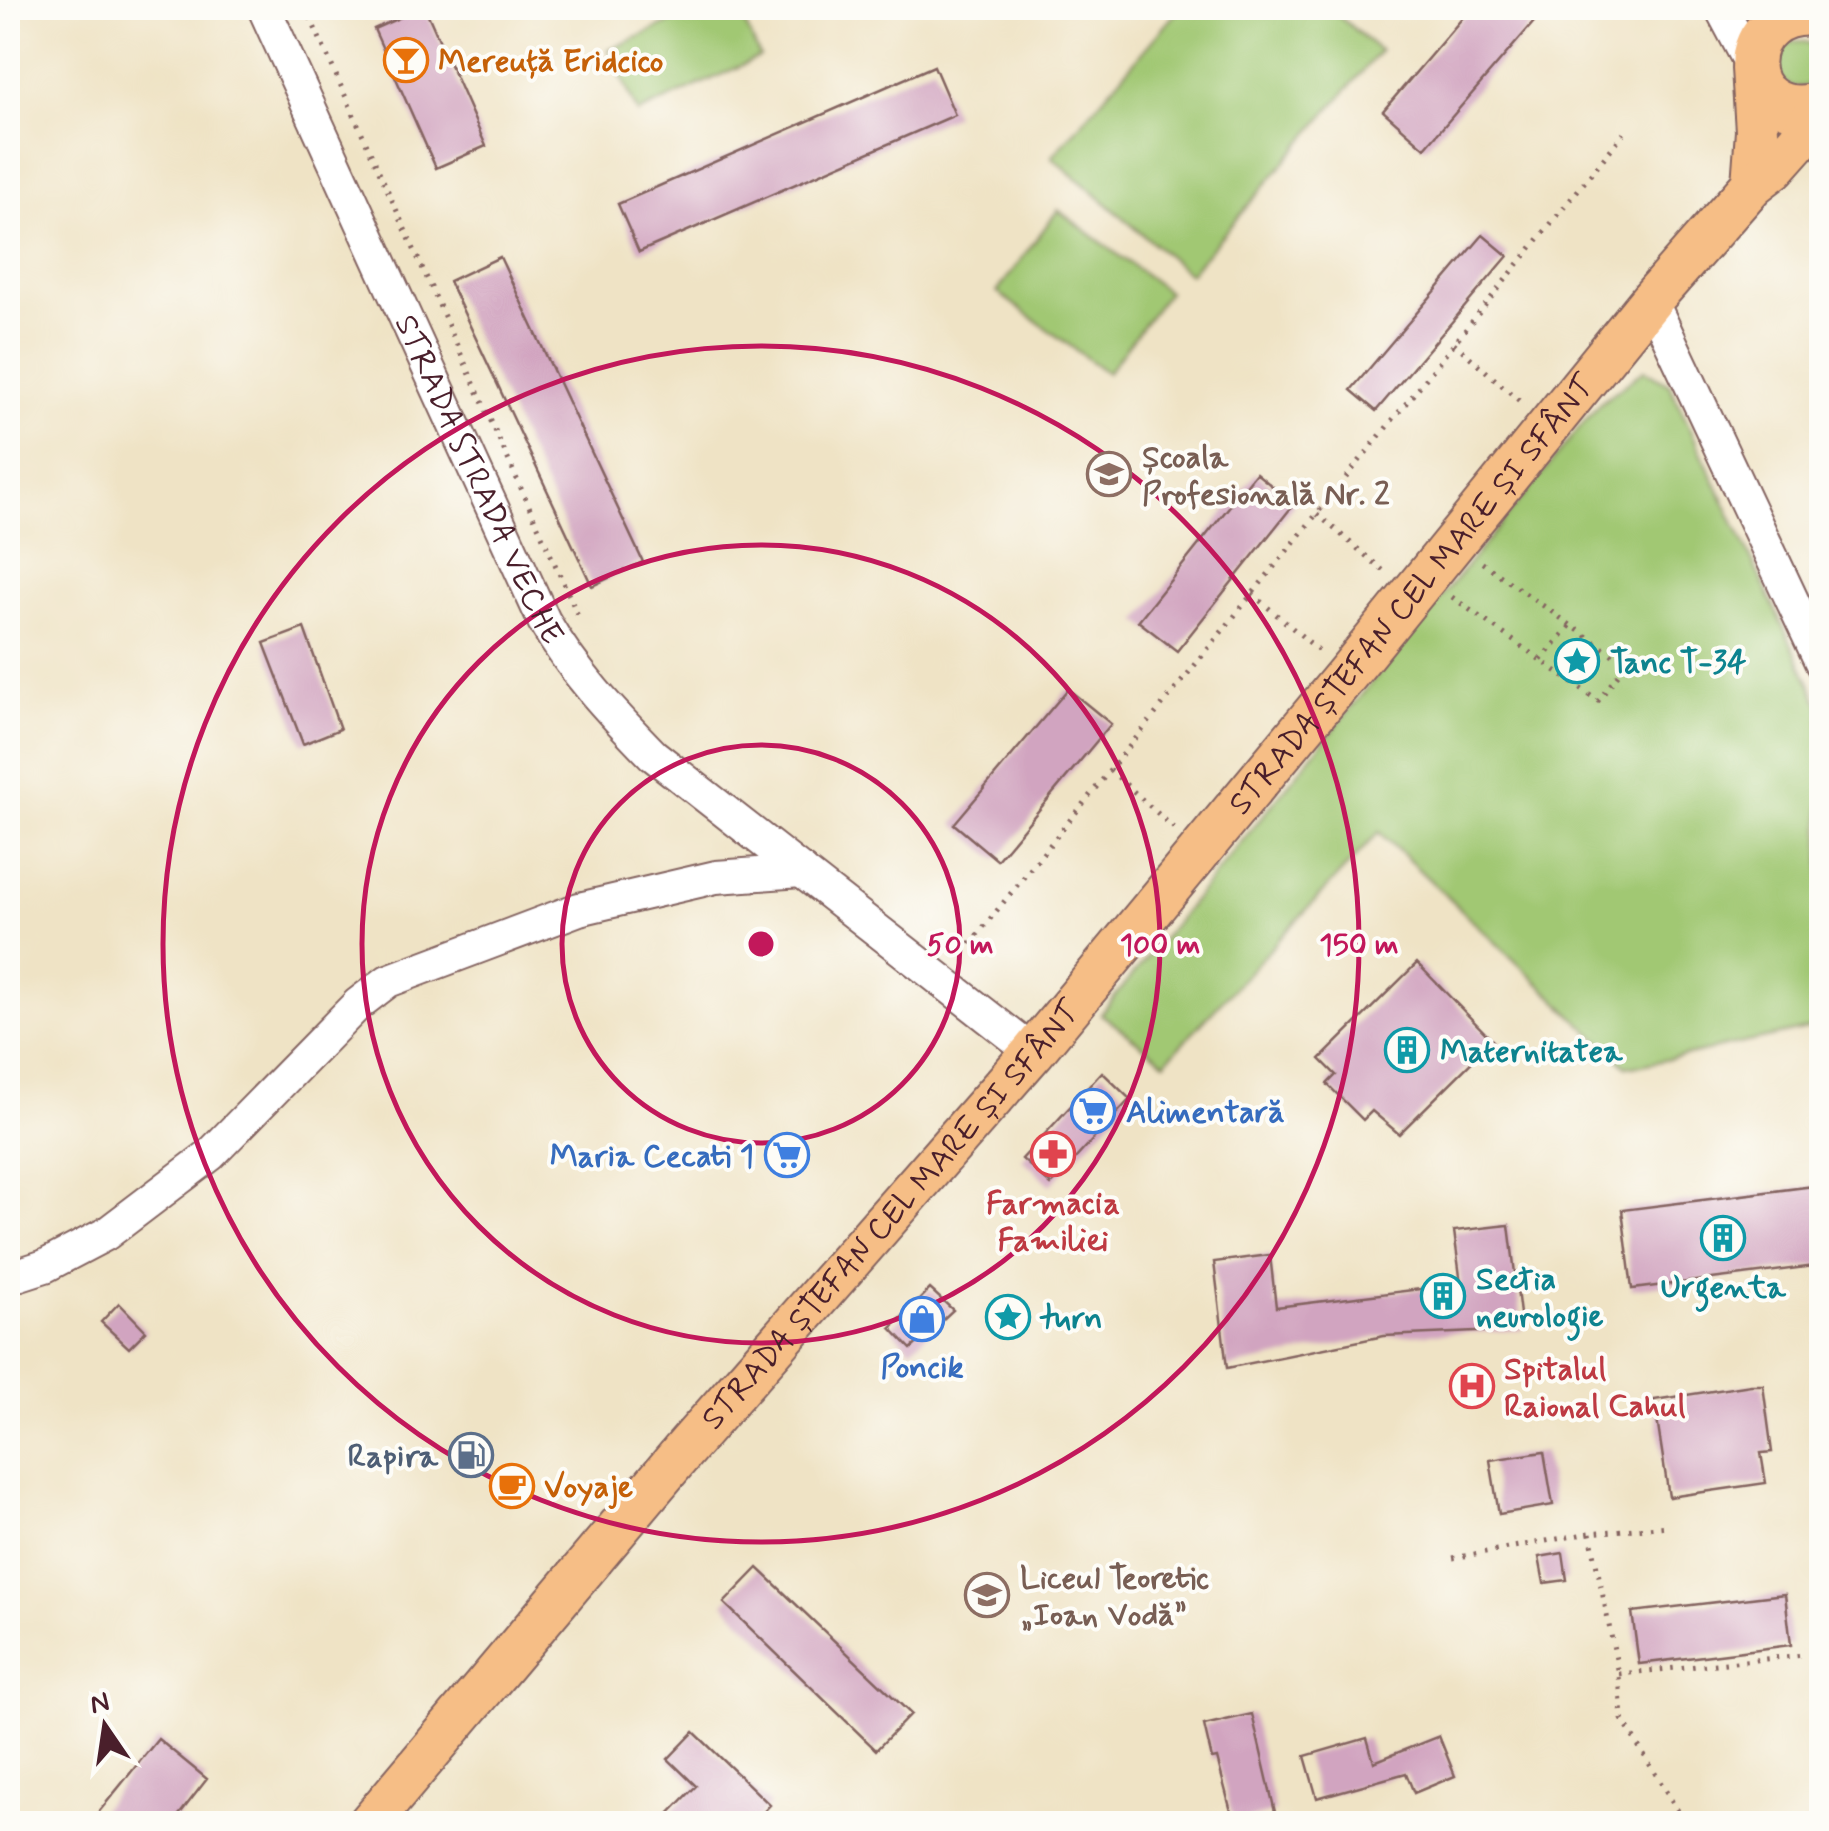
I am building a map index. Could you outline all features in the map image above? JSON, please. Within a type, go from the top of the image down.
[{"type":"main road","points":[[1753,184],[1757,130],[1752,51],[1759,34],[1771,21],[1796,12]]},
{"type":"main road","points":[[1752,68],[1759,85],[1771,98],[1787,106],[1805,108],[1822,103]]},
{"type":"main road","name":"STRADA ȘTEFAN CEL MARE ȘI SFÂNT","points":[[369,1824],[684,1450],[1034,1052],[1651,300],[1753,184],[1798,141],[1822,103]]},
{"type":"street","name":"STRADA STRADA VECHE","points":[[264,8],[562,653],[606,707],[654,755],[1034,1052]]},
{"type":"street","points":[[1722,8],[1752,68]]},
{"type":"street","points":[[1651,300],[1822,664]]},
{"type":"street","points":[[8,1278],[45,1266],[106,1234],[210,1155],[358,1004],[388,981],[579,909],[716,877],[802,870]]},
{"type":"path","points":[[306,8],[585,629]]},
{"type":"path","points":[[946,944],[961,955],[1624,133]]},
{"type":"path","points":[[1454,343],[1548,426]]},
{"type":"path","points":[[1317,514],[1418,586],[1542,660],[1598,701],[1626,664],[1453,542]]},
{"type":"path","points":[[1252,594],[1347,674]]},
{"type":"path","points":[[1542,660],[1571,625]]},
{"type":"path","points":[[1110,770],[1200,852]]},
{"type":"path","points":[[1453,1558],[1590,1533],[1669,1526]]},
{"type":"path","points":[[1590,1533],[1619,1674],[1622,1719],[1686,1824]]},
{"type":"path","points":[[1619,1674],[1803,1655]]},
{"type":"green space","points":[[701,8],[738,8],[760,57],[638,113],[609,50]]},
{"type":"green space","points":[[1180,8],[1329,8],[1380,51],[1189,274],[1052,157]]},
{"type":"green space","points":[[1799,41],[1815,48],[1822,64],[1815,80],[1799,87],[1783,80],[1776,64],[1783,48]]},
{"type":"green space","points":[[1058,210],[1168,292],[1107,373],[997,292]]},
{"type":"green space","points":[[1644,370],[1669,384],[1821,707],[1821,1026],[1626,1066],[1379,832],[1165,1062],[1101,1014],[1599,404]]},
{"type":"building","points":[[425,8],[486,146],[436,168],[374,29]]},
{"type":"building","points":[[1471,8],[1546,8],[1425,148],[1383,111]]},
{"type":"building","points":[[934,66],[955,115],[639,252],[618,204]]},
{"type":"building","points":[[1483,235],[1508,256],[1376,411],[1351,390]]},
{"type":"building","points":[[500,257],[643,562],[592,586],[449,281]]},
{"type":"building","points":[[1256,473],[1294,504],[1177,651],[1138,621]]},
{"type":"building","points":[[304,628],[340,729],[303,744],[264,643]]},
{"type":"building","points":[[1068,689],[1111,724],[997,860],[954,824]]},
{"type":"building","name":"Maternitatea","points":[[1417,963],[1493,1041],[1399,1134],[1372,1111],[1363,1120],[1327,1084],[1336,1075],[1320,1059]]},
{"type":"building","points":[[1102,1072],[1130,1099],[1051,1185],[1022,1159]]},
{"type":"building","name":"Urgenta","points":[[1822,1185],[1822,1265],[1632,1289],[1622,1210]]},
{"type":"building","name":"Sectia neurologie","points":[[1509,1225],[1522,1330],[1384,1336],[1227,1368],[1214,1262],[1270,1255],[1276,1307],[1461,1284],[1454,1231]]},
{"type":"building","name":"Poncik","points":[[930,1289],[953,1310],[911,1349],[891,1328]]},
{"type":"building","points":[[119,1303],[146,1331],[129,1348],[101,1322]]},
{"type":"building","points":[[1763,1385],[1772,1452],[1761,1453],[1766,1483],[1669,1497],[1654,1400]]},
{"type":"building","points":[[1544,1452],[1553,1505],[1499,1514],[1490,1460]]},
{"type":"building","points":[[1563,1553],[1567,1580],[1544,1583],[1539,1557]]},
{"type":"building","points":[[758,1568],[911,1714],[876,1750],[724,1603]]},
{"type":"building","points":[[1785,1594],[1791,1645],[1639,1664],[1632,1612]]},
{"type":"building","points":[[1252,1714],[1275,1812],[1234,1823],[1204,1725]]},
{"type":"building","points":[[694,1732],[770,1805],[752,1824],[659,1824],[696,1786],[668,1759]]},
{"type":"building","points":[[1439,1736],[1455,1776],[1414,1793],[1406,1773],[1317,1798],[1305,1756],[1367,1738],[1374,1762]]},
{"type":"building","points":[[158,1739],[207,1779],[172,1824],[89,1824]]},
{"type":"place","name":"Mereuță Eridcico","points":[[406,60]]},
{"type":"place","name":"Școala Profesională Nr. 2","points":[[1109,474]]},
{"type":"place","name":"Tanc T-34","points":[[1577,661]]},
{"type":"place","name":"Maternitatea","points":[[1407,1050]]},
{"type":"place","name":"Alimentară","points":[[1093,1111]]},
{"type":"place","name":"Farmacia Familiei","points":[[1053,1154]]},
{"type":"place","name":"Maria Cecati 1","points":[[787,1155]]},
{"type":"place","name":"Urgenta","points":[[1723,1238]]},
{"type":"place","name":"Sectia neurologie","points":[[1443,1296]]},
{"type":"place","name":"turn","points":[[1008,1317]]},
{"type":"place","name":"Poncik","points":[[922,1319]]},
{"type":"place","name":"Spitalul Raional Cahul","points":[[1472,1386]]},
{"type":"place","name":"Rapira","points":[[471,1455]]},
{"type":"place","name":"Voyaje","points":[[512,1486]]},
{"type":"place","name":"Liceul Teoretic „Ioan Vodă”","points":[[987,1595]]}]
